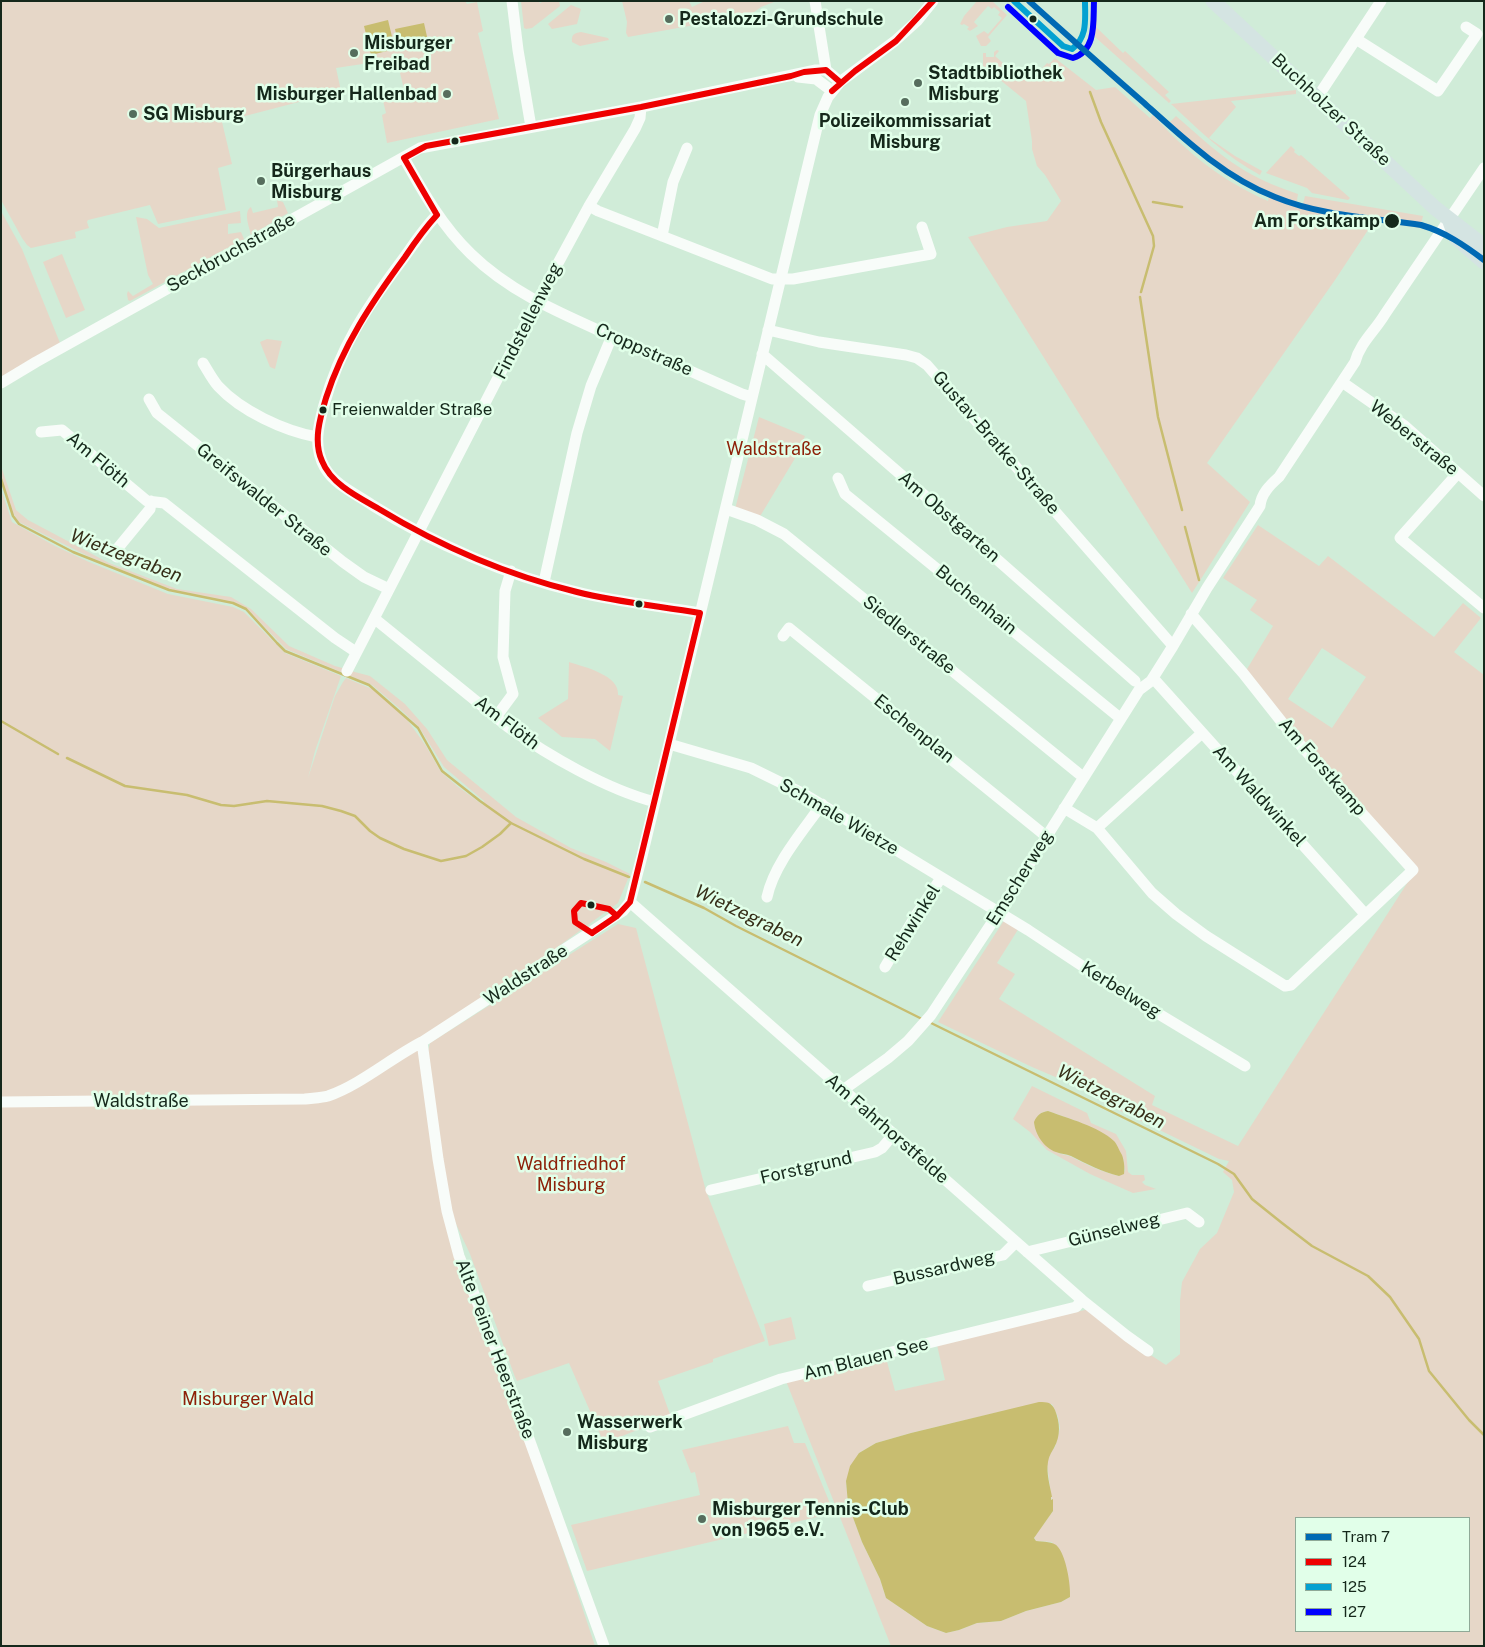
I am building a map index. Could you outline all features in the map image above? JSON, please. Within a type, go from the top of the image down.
[{"type":"main road","name":"Buchholzer Straße","points":[[1213,1],[1449,219],[1484,246]]},
{"type":"main road","name":"Buchholzer Straße","points":[[1449,219],[1456,238],[1484,262]]},
{"type":"street","points":[[512,1],[531,127]]},
{"type":"street","points":[[815,1],[826,70],[840,82]]},
{"type":"street","points":[[630,902],[820,115],[832,91],[840,82],[895,41],[917,21],[933,1]]},
{"type":"street","points":[[1317,98],[1381,1]]},
{"type":"street","points":[[1356,39],[1438,91],[1477,34],[1466,27]]},
{"type":"street","name":"Seckbruchstraße","points":[[1,383],[426,146],[641,106],[804,72],[826,70]]},
{"type":"street","name":"Seckbruchstraße","points":[[791,76],[816,80],[832,91]]},
{"type":"street","name":"Findstellenweg","points":[[347,670],[537,302],[589,206],[635,129],[640,118],[641,106]]},
{"type":"street","points":[[662,236],[673,182],[688,148]]},
{"type":"street","name":"Croppstraße","points":[[404,158],[437,215],[469,252],[511,287],[537,302],[612,336],[742,394],[752,396]]},
{"type":"street","points":[[1173,646],[1191,614],[1257,511],[1270,485],[1279,477],[1355,362],[1358,352],[1369,334],[1383,317],[1484,168]]},
{"type":"street","points":[[589,206],[772,279],[793,279],[931,254],[922,227]]},
{"type":"street","points":[[437,215],[418,237],[358,323],[337,366],[317,437],[325,467],[337,481],[385,512],[418,531],[479,559],[544,582],[606,598],[700,613]]},
{"type":"street","name":"Gustav-Bratke-Straße","points":[[768,330],[819,342],[906,354],[927,364],[1173,646]]},
{"type":"street","points":[[544,582],[577,432],[591,386],[612,336]]},
{"type":"street","name":"Am Obstgarten","points":[[762,354],[1135,681]]},
{"type":"street","points":[[203,363],[217,385],[243,406],[288,429],[317,437]]},
{"type":"street","name":"Weberstraße","points":[[1342,382],[1405,426],[1484,496]]},
{"type":"street","name":"Greifswalder Straße","points":[[149,399],[157,413],[251,490],[343,562],[364,577],[389,589]]},
{"type":"street","name":"Am Flöth","points":[[41,432],[62,430],[147,501],[164,504],[335,638],[356,652]]},
{"type":"street","points":[[1458,473],[1400,538],[1484,608]]},
{"type":"street","name":"Buchenhain","points":[[838,478],[845,494],[1120,718]]},
{"type":"street","points":[[117,556],[114,554],[150,509],[151,501]]},
{"type":"street","name":"Siedlerstraße","points":[[726,510],[757,520],[784,534],[1083,776]]},
{"type":"street","points":[[496,717],[513,694],[503,657],[505,591],[511,571]]},
{"type":"street","name":"Am Forstkamp","points":[[1191,614],[1296,740],[1413,870],[1366,914]]},
{"type":"street","name":"Am Flöth","points":[[374,619],[525,739],[551,755],[611,786],[655,802]]},
{"type":"street","name":"Eschenplan","points":[[782,636],[789,628],[1047,837]]},
{"type":"street","name":"Emscherweg","points":[[843,1090],[888,1058],[926,1022],[1047,837],[1120,718],[1139,690],[1153,678],[1173,646]]},
{"type":"street","name":"Am Waldwinkel","points":[[1153,678],[1366,914]]},
{"type":"street","points":[[1097,828],[1202,733]]},
{"type":"street","name":"Schmale Wietze","points":[[669,744],[751,768],[787,784],[999,912]]},
{"type":"street","points":[[767,897],[769,885],[780,866],[822,804]]},
{"type":"street","points":[[1064,808],[1097,828],[1152,893],[1176,914],[1206,936],[1285,986],[1293,983],[1366,914]]},
{"type":"street","name":"Rehwinkel","points":[[885,967],[941,878]]},
{"type":"street","name":"Waldstraße","points":[[1,1102],[305,1099],[344,1090],[617,916],[630,902]]},
{"type":"street","name":"Am Fahrhorstfelde","points":[[630,902],[1082,1300],[1148,1351]]},
{"type":"street","name":"Kerbelweg","points":[[999,912],[1114,987],[1245,1066]]},
{"type":"street","name":"Alte Peiner Heerstraße","points":[[422,1042],[439,1168],[447,1211],[459,1256],[503,1367],[604,1646]]},
{"type":"street","name":"Forstgrund","points":[[711,1190],[875,1152],[882,1148],[894,1134]]},
{"type":"street","name":"Günselweg","points":[[1027,1252],[1186,1213],[1199,1222]]},
{"type":"street","name":"Bussardweg","points":[[868,1286],[1003,1255],[1016,1242]]},
{"type":"street","name":"Am Blauen See","points":[[650,1427],[781,1379],[1076,1307],[1082,1300]]},
{"type":"green space","name":"SG Misburg","points":[[1,1],[465,1],[467,4],[477,2],[483,31],[478,33],[499,119],[387,143],[382,115],[386,113],[382,97],[405,93],[396,57],[336,68],[341,91],[222,122],[232,164],[218,168],[226,210],[158,224],[150,205],[88,220],[89,228],[75,232],[76,238],[31,248],[22,238],[1,200]]},
{"type":"green space","points":[[521,1],[538,1],[540,3],[544,1],[559,1],[560,6],[532,28],[526,29],[524,28]]},
{"type":"green space","name":"Pestalozzi-Grundschule","points":[[622,1],[689,1],[692,7],[705,1],[774,2],[761,7],[750,15],[628,37]]},
{"type":"green space","points":[[977,1],[992,1],[1007,15],[988,37],[991,41],[986,46],[981,46],[976,36],[984,31],[988,34],[1002,18],[998,15],[1000,12],[994,7],[992,9],[988,6],[974,22],[978,26],[970,31],[967,29],[969,27],[960,24],[964,16]]},
{"type":"green space","points":[[571,5],[581,9],[577,24],[552,29],[548,24]]},
{"type":"green space","points":[[1094,8],[1096,8],[1097,28],[1169,92],[1165,95],[1171,101],[1169,103],[1095,37]]},
{"type":"green space","points":[[581,32],[608,38],[609,40],[580,46],[572,42],[572,38],[576,33]]},
{"type":"green space","points":[[999,51],[995,56],[1019,77],[1024,73],[1033,78],[1047,63],[1049,64],[1055,58],[1096,90],[1115,87],[1150,118],[1153,115],[1178,141],[1220,175],[1268,201],[1269,197],[1227,174],[1198,153],[1189,145],[1191,142],[1170,122],[1176,116],[1210,146],[1237,166],[1278,187],[1298,194],[1296,207],[1302,208],[1305,196],[1423,216],[1420,228],[1373,221],[1335,280],[1207,463],[1250,502],[1192,593],[968,237],[1007,227],[1047,221],[1061,201],[1045,175],[1037,166],[1032,149],[1026,101],[983,66],[983,53],[986,53],[986,57],[994,57],[994,52]]},
{"type":"green space","points":[[1296,90],[1296,94],[1231,101],[1236,107],[1209,138],[1235,156],[1262,171],[1260,175],[1224,151],[1202,133],[1171,104]]},
{"type":"green space","points":[[1291,146],[1295,150],[1294,152],[1299,156],[1301,155],[1350,198],[1348,200],[1312,193],[1307,188],[1266,173]]},
{"type":"green space","points":[[277,200],[283,202],[288,213],[251,235],[247,220],[249,209],[251,207],[253,213],[278,207]]},
{"type":"green space","points":[[1,211],[22,249],[60,343],[1,377]]},
{"type":"green space","points":[[240,211],[241,223],[228,224],[228,234],[241,232],[244,239],[130,301],[128,300],[128,291],[133,296],[153,284],[148,275],[136,217],[147,219],[159,228]]},
{"type":"green space","points":[[62,254],[85,310],[66,318],[43,262]]},
{"type":"green space","points":[[267,339],[282,341],[275,369],[270,367],[260,342]]},
{"type":"green space","name":"Waldstraße","points":[[759,417],[805,436],[797,455],[759,518],[735,509]]},
{"type":"green space","points":[[1,466],[16,510],[28,520],[109,563],[177,589],[231,597],[251,609],[289,646],[346,669],[343,673],[286,649],[246,608],[234,602],[169,589],[92,558],[19,522],[6,495]]},
{"type":"green space","name":"Misburger Wald","points":[[1,489],[12,522],[55,546],[168,594],[233,607],[244,612],[285,653],[341,676],[315,751],[308,778],[335,696],[346,678],[372,689],[408,721],[426,746],[441,772],[483,805],[484,801],[444,767],[419,727],[372,685],[348,675],[351,671],[370,676],[405,704],[427,729],[447,760],[516,817],[571,848],[630,874],[618,903],[530,967],[419,1042],[456,1256],[514,1403],[595,1646],[1,1646]]},
{"type":"green space","points":[[1258,525],[1319,566],[1328,556],[1434,637],[1463,603],[1481,618],[1454,652],[1484,675],[1484,1646],[891,1646],[786,1381],[886,1358],[895,1391],[945,1380],[937,1345],[1089,1309],[1132,1343],[1166,1365],[1180,1354],[1182,1282],[1200,1249],[1217,1233],[1234,1192],[1232,1180],[1223,1172],[1229,1161],[1219,1159],[1106,1104],[1074,1085],[938,1022],[1003,922],[1008,921],[1019,928],[997,963],[1015,974],[999,999],[1155,1096],[1152,1105],[1238,1146],[1415,871],[1244,674],[1273,626],[1250,610],[1257,600],[1223,578]],"holes":[[[1322,648],[1366,677],[1332,728],[1288,699]],[[1052,1404],[1058,1417],[1060,1428],[1055,1447],[1049,1454],[1047,1464],[1053,1511],[1034,1537],[1036,1541],[1052,1542],[1070,1597],[1061,1602],[1026,1611],[1001,1621],[977,1623],[946,1633],[927,1626],[886,1598],[880,1579],[862,1542],[848,1504],[846,1481],[859,1453],[876,1443],[911,1433],[1012,1409]]]},
{"type":"green space","points":[[569,662],[592,669],[607,677],[617,688],[618,695],[623,696],[610,751],[595,739],[562,737],[538,718],[568,699]]},
{"type":"green space","name":"Waldfriedhof Misburg","points":[[618,924],[636,928],[706,1191],[765,1341],[658,1381],[671,1417],[617,1438],[603,1441],[569,1363],[517,1381],[515,1377],[470,1254],[449,1209],[427,1054],[430,1043]]},
{"type":"green space","points":[[1032,1086],[1087,1113],[1091,1123],[1116,1134],[1126,1151],[1128,1172],[1132,1175],[1144,1175],[1145,1180],[1142,1182],[1156,1189],[1133,1193],[1090,1174],[1047,1150],[1030,1132],[1013,1119]],"holes":[[[1048,1111],[1079,1122],[1123,1158],[1125,1171],[1119,1176],[1095,1168],[1071,1156],[1061,1154],[1043,1141],[1035,1127],[1038,1116]]]},
{"type":"green space","points":[[791,1317],[796,1339],[769,1346],[764,1324]]},
{"type":"green space","name":"Misburger Tennis-Club von 1965 e.V.","points":[[788,1426],[794,1443],[805,1443],[834,1513],[587,1571],[571,1525],[700,1495],[695,1472],[691,1473],[682,1450]]},
{"type":"shaded area","points":[[388,20],[395,49],[371,55],[364,26]]},
{"type":"shaded area","points":[[424,23],[428,41],[399,48],[395,29]]},
{"type":"shaded area","points":[[1048,1111],[1092,1127],[1108,1136],[1117,1145],[1123,1157],[1124,1174],[1119,1176],[1095,1168],[1071,1156],[1056,1152],[1044,1144],[1038,1136],[1034,1122],[1036,1117]]},
{"type":"shaded area","points":[[1039,1402],[1047,1402],[1052,1405],[1057,1415],[1059,1429],[1058,1438],[1048,1460],[1048,1480],[1051,1500],[1053,1499],[1053,1511],[1034,1538],[1036,1541],[1054,1544],[1061,1551],[1070,1585],[1070,1597],[1061,1602],[1026,1611],[1001,1621],[977,1623],[946,1633],[927,1626],[886,1598],[880,1579],[862,1542],[848,1504],[846,1481],[850,1466],[859,1453],[876,1443]]},
{"type":"waterway","points":[[1090,92],[1101,122],[1153,236],[1154,246],[1141,292]]},
{"type":"waterway","points":[[1153,202],[1182,207]]},
{"type":"waterway","points":[[1140,297],[1158,417],[1182,510]]},
{"type":"waterway","name":"Wietzegraben","points":[[1,479],[13,516],[19,524],[73,552],[169,590],[233,603],[246,609],[285,651],[369,685],[418,728],[442,771],[511,823],[584,859],[629,877]]},
{"type":"waterway","points":[[1185,527],[1199,580]]},
{"type":"waterway","points":[[1,721],[58,754]]},
{"type":"waterway","points":[[67,758],[125,786],[187,795],[221,805],[234,806],[267,801],[322,806],[341,811],[355,816],[380,838],[404,849],[441,861],[466,856],[500,834],[511,823]]},
{"type":"waterway","name":"Wietzegraben","points":[[645,882],[704,908],[736,926],[924,1020]]},
{"type":"waterway","name":"Wietzegraben","points":[[929,1022],[1218,1164],[1234,1174],[1252,1199],[1282,1223],[1312,1246],[1368,1276],[1390,1297],[1419,1339],[1429,1371],[1469,1420],[1484,1435]]},
{"type":"tram line","name":"7","points":[[1029,1],[1189,143],[1222,168],[1256,189],[1310,208],[1347,216],[1421,225],[1438,231],[1484,260]]},
{"type":"transit line","name":"124","points":[[832,91],[855,71],[896,41],[933,1]]},
{"type":"transit line","name":"125","points":[[1014,1],[1063,46],[1072,49],[1081,39],[1083,33],[1085,1]]},
{"type":"transit line","name":"127","points":[[1008,7],[1058,53],[1073,58],[1081,54],[1090,42],[1094,1]]},
{"type":"transit line","name":"124","points":[[404,158],[426,146],[641,107],[804,72],[826,70],[840,82]]},
{"type":"transit line","name":"124","points":[[404,158],[437,215]]},
{"type":"transit line","name":"124","points":[[437,215],[420,235],[381,291],[360,324],[341,360],[326,398],[318,430],[319,453],[326,469],[338,483],[362,500],[450,547],[500,568],[551,585],[592,595],[700,613]]},
{"type":"transit line","name":"124","points":[[592,933],[617,916],[630,902],[700,613]]},
{"type":"transit line","name":"124","points":[[592,933],[575,922],[574,911],[581,903],[609,909],[617,916]]},
{"type":"place","name":"Pestalozzi-Grundschule","points":[[669,19]]},
{"type":"place","name":"Misburger Freibad","points":[[354,53]]},
{"type":"place","name":"Stadtbibliothek Misburg","points":[[918,83]]},
{"type":"place","name":"Misburger Hallenbad","points":[[447,94]]},
{"type":"place","name":"Polizeikommissariat Misburg","points":[[905,102]]},
{"type":"place","name":"SG Misburg","points":[[133,114]]},
{"type":"place","name":"Bürgerhaus Misburg","points":[[261,181]]},
{"type":"place","name":"Am Forstkamp","points":[[1392,221]]},
{"type":"place","name":"Freienwalder Straße","points":[[323,410]]},
{"type":"place","name":"Wasserwerk Misburg","points":[[567,1432]]},
{"type":"place","name":"Misburger Tennis-Club von 1965 e.V.","points":[[702,1519]]}]
